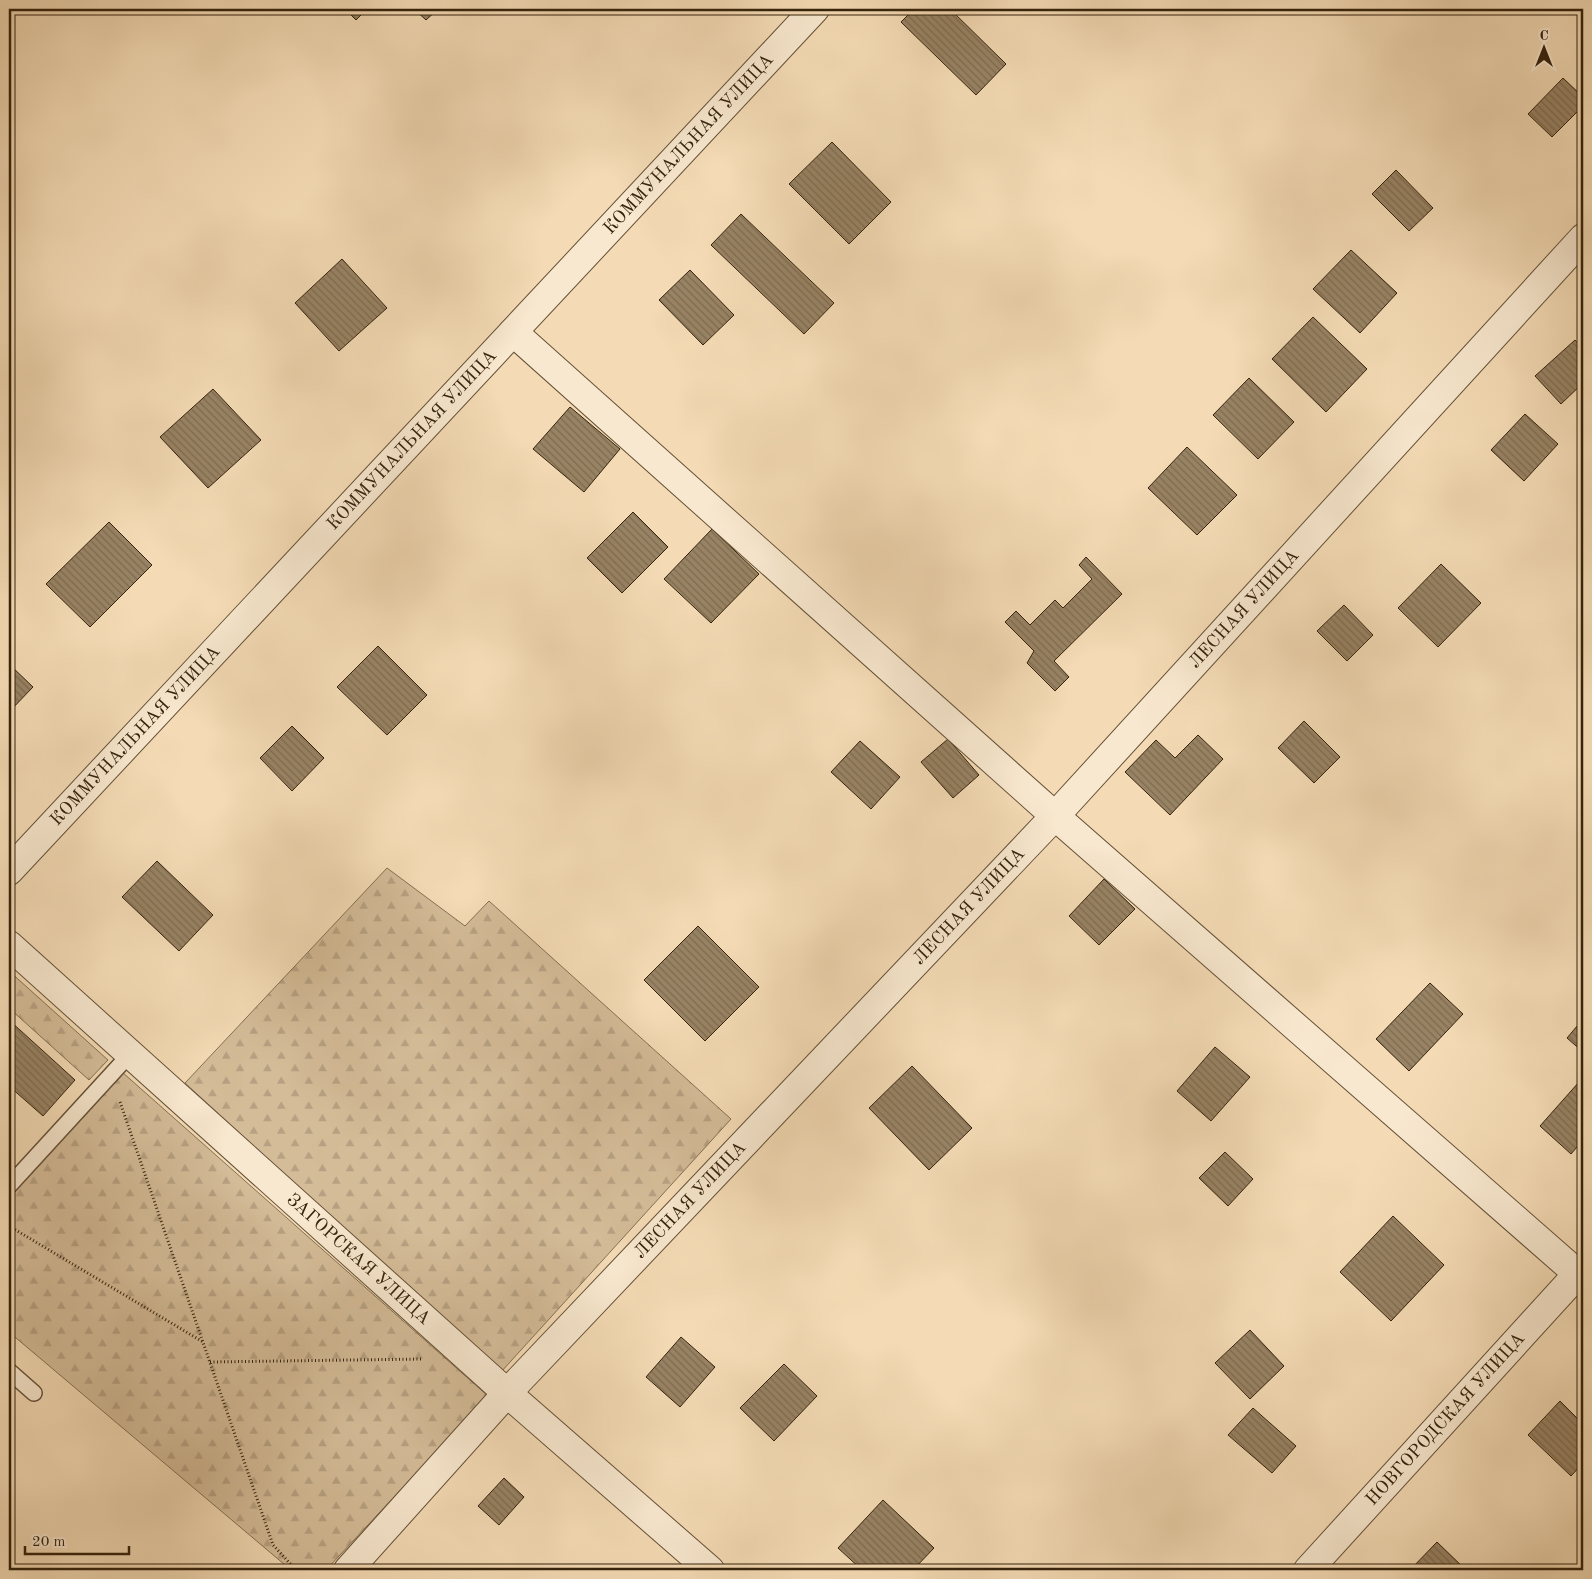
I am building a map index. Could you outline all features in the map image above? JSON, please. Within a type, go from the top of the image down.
[{"type":"street","name":"КОММУНАЛЬНАЯ УЛИЦА","points":[[9,871],[815,9]]},
{"type":"street","name":"ЛЕСНАЯ УЛИЦА","points":[[348,1570],[507,1393],[1055,816],[1583,238]]},
{"type":"street","points":[[513,332],[1055,816],[1581,1271]]},
{"type":"street","name":"ЗАГОРСКАЯ УЛИЦА","points":[[9,945],[507,1393],[710,1570]]},
{"type":"street","name":"НОВГОРОДСКАЯ УЛИЦА","points":[[1308,1570],[1581,1271]]},
{"type":"lane","points":[[9,1186],[110,1073],[130,1054]]},
{"type":"lane","points":[[9,1371],[34,1392]]},
{"type":"path","points":[[110,1073],[274,1545],[296,1570]]},
{"type":"path","points":[[9,1226],[203,1342]]},
{"type":"path","points":[[210,1362],[468,1358]]},
{"type":"green space","points":[[387,868],[465,926],[489,901],[731,1119],[501,1372],[185,1083]]},
{"type":"green space","points":[[9,971],[108,1060],[89,1080],[9,1008]]},
{"type":"green space","points":[[122,1072],[488,1396],[326,1570],[291,1570],[9,1332],[9,1198]]},
{"type":"building","points":[[345,9],[367,9],[356,20]]},
{"type":"building","points":[[414,9],[438,9],[426,20]]},
{"type":"building","points":[[914,9],[950,9],[1006,64],[976,95],[901,22]]},
{"type":"building","points":[[1563,78],[1583,97],[1583,106],[1552,137],[1528,114]]},
{"type":"building","points":[[832,142],[891,202],[849,244],[789,184]]},
{"type":"building","points":[[1396,170],[1433,208],[1409,231],[1372,194]]},
{"type":"building","points":[[741,214],[834,303],[804,334],[711,245]]},
{"type":"building","points":[[1351,250],[1397,293],[1360,333],[1313,289]]},
{"type":"building","points":[[342,259],[387,308],[339,351],[295,303]]},
{"type":"building","points":[[690,270],[734,315],[703,345],[659,300]]},
{"type":"building","points":[[1313,317],[1367,369],[1326,412],[1272,359]]},
{"type":"building","points":[[1575,340],[1583,349],[1583,383],[1561,404],[1535,376]]},
{"type":"building","points":[[1249,378],[1294,422],[1258,459],[1213,415]]},
{"type":"building","points":[[213,389],[261,440],[208,488],[160,437]]},
{"type":"building","points":[[570,407],[620,449],[584,492],[533,449]]},
{"type":"building","points":[[1525,414],[1558,444],[1524,481],[1491,450]]},
{"type":"building","points":[[1187,447],[1237,495],[1197,535],[1148,488]]},
{"type":"building","points":[[633,512],[668,547],[622,593],[587,558]]},
{"type":"building","points":[[109,522],[152,565],[90,627],[46,584]]},
{"type":"building","points":[[712,529],[759,574],[711,623],[664,579]]},
{"type":"building","points":[[1086,557],[1122,594],[1054,661],[1069,677],[1055,691],[1027,663],[1034,651],[1005,622],[1016,611],[1030,625],[1055,600],[1063,608],[1092,579],[1079,565]]},
{"type":"building","points":[[1441,564],[1481,603],[1438,647],[1398,608]]},
{"type":"building","points":[[1344,605],[1373,635],[1347,661],[1317,631]]},
{"type":"building","points":[[378,646],[427,695],[387,735],[337,687]]},
{"type":"building","points":[[9,664],[33,687],[9,712]]},
{"type":"building","points":[[1304,721],[1340,757],[1314,783],[1278,748]]},
{"type":"building","points":[[292,726],[324,758],[292,791],[260,758]]},
{"type":"building","points":[[1198,735],[1223,759],[1170,815],[1125,772],[1156,740],[1175,758]]},
{"type":"building","points":[[948,739],[979,775],[953,798],[921,762]]},
{"type":"building","points":[[860,741],[900,777],[871,809],[831,772]]},
{"type":"building","points":[[157,861],[213,915],[179,951],[122,897]]},
{"type":"building","points":[[1104,879],[1135,909],[1099,945],[1069,916]]},
{"type":"building","points":[[698,926],[759,987],[705,1041],[644,980]]},
{"type":"building","points":[[1430,983],[1463,1014],[1409,1071],[1376,1039]]},
{"type":"building","points":[[1583,1019],[1583,1052],[1567,1038]]},
{"type":"building","points":[[9,1020],[75,1080],[43,1116],[9,1086]]},
{"type":"building","points":[[1215,1047],[1250,1077],[1211,1121],[1177,1091]]},
{"type":"building","points":[[912,1066],[972,1128],[929,1170],[869,1108]]},
{"type":"building","points":[[1579,1082],[1583,1086],[1583,1140],[1571,1154],[1540,1126]]},
{"type":"building","points":[[1225,1152],[1253,1179],[1228,1206],[1199,1178]]},
{"type":"building","points":[[1393,1216],[1444,1265],[1391,1321],[1340,1272]]},
{"type":"building","points":[[1250,1330],[1284,1366],[1250,1399],[1215,1363]]},
{"type":"building","points":[[681,1337],[715,1367],[680,1407],[646,1377]]},
{"type":"building","points":[[784,1364],[817,1396],[774,1441],[740,1408]]},
{"type":"building","points":[[1560,1401],[1583,1424],[1583,1463],[1571,1476],[1528,1435]]},
{"type":"building","points":[[1253,1408],[1296,1446],[1272,1473],[1228,1435]]},
{"type":"building","points":[[504,1478],[524,1497],[499,1525],[478,1506]]},
{"type":"building","points":[[883,1500],[934,1548],[913,1570],[862,1570],[838,1548]]},
{"type":"building","points":[[1437,1542],[1466,1570],[1410,1570]]}]
